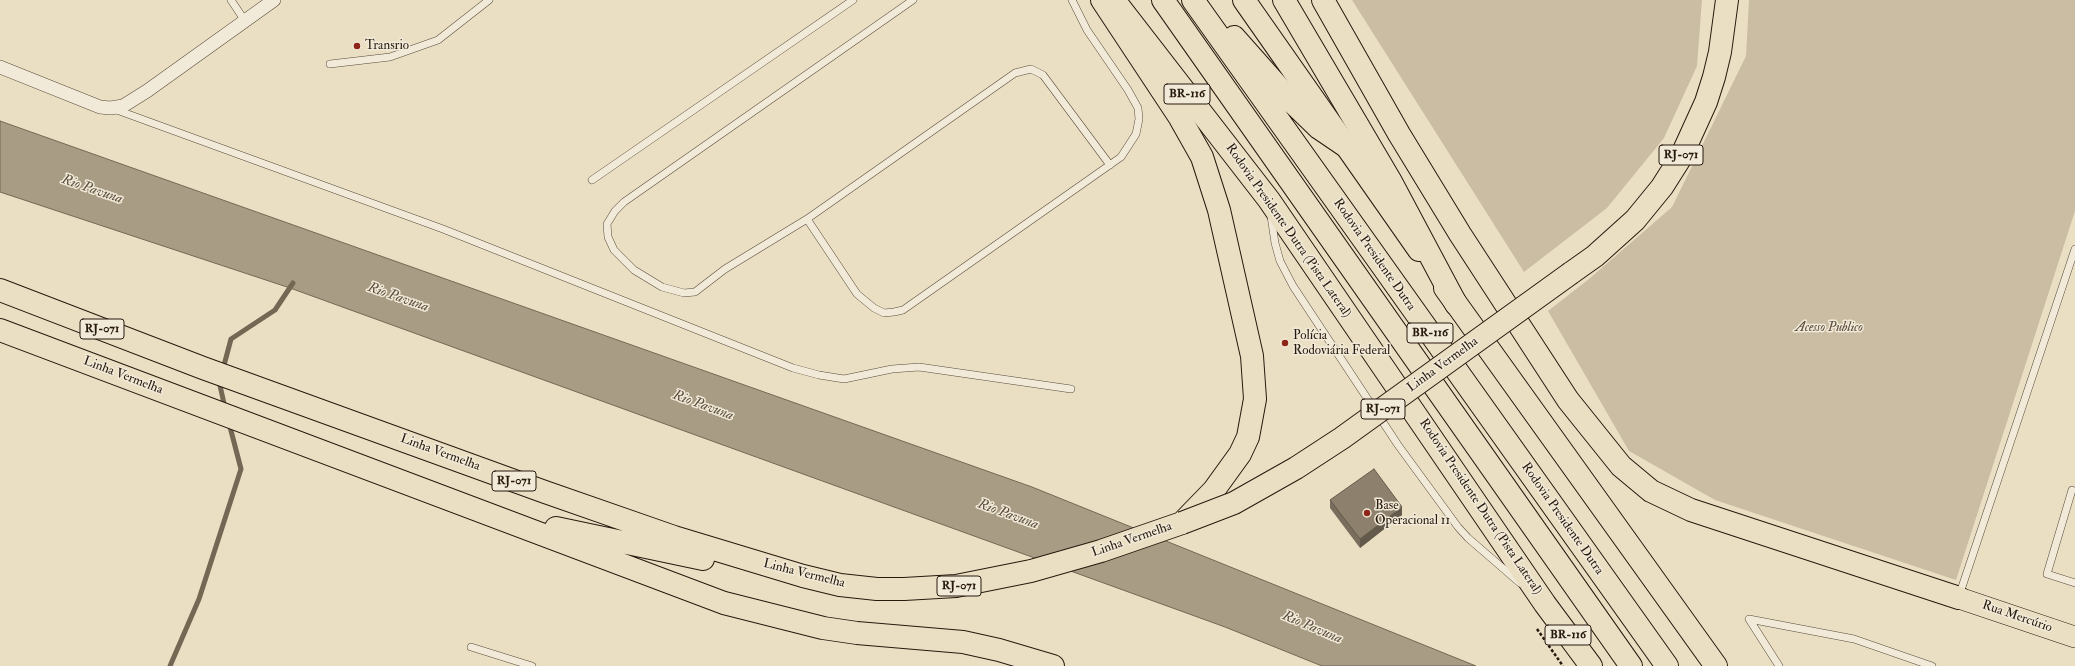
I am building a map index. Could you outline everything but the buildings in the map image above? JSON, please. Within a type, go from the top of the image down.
[{"type":"highway","name":"RJ-071","points":[[1102,0],[1194,140],[1202,157],[1219,210],[1252,356],[1256,399],[1248,437],[1240,454],[1214,490],[1182,523]]},
{"type":"highway","name":"Rodovia Presidente Dutra (Pista Lateral)","points":[[1114,0],[1269,200],[1546,604],[1591,666]]},
{"type":"highway","name":"Rodovia Presidente Dutra","points":[[1163,0],[1631,666]]},
{"type":"highway","name":"Rodovia Presidente Dutra","points":[[1193,0],[1667,666]]},
{"type":"highway","points":[[1207,0],[1234,37],[1289,99],[1319,128],[1347,147]]},
{"type":"highway","name":"BR-116","points":[[1244,0],[1456,304],[1716,666]]},
{"type":"highway","points":[[1284,0],[1390,180],[1456,304]]},
{"type":"highway","points":[[1323,0],[1399,134],[1460,234],[1568,400],[1621,466],[1651,491],[1692,510],[1959,598]]},
{"type":"highway","name":"Linha Vermelha","points":[[0,290],[203,368],[559,497],[674,537],[771,568],[814,579],[877,589],[962,585],[1006,577],[1078,559],[1182,523],[1234,503],[1296,468],[1342,438],[1595,256],[1635,220],[1662,187],[1681,157],[1703,108],[1714,77],[1721,45],[1727,0]]},
{"type":"highway","name":"Linha Vermelha","points":[[0,330],[493,515]]},
{"type":"highway","points":[[493,515],[717,562],[740,566],[771,568]]},
{"type":"highway","points":[[493,515],[724,603],[823,628],[857,633],[963,642],[999,650],[1053,666]]},
{"type":"main road","name":"Rua Mercúrio","points":[[1959,598],[2075,637]]},
{"type":"street","points":[[0,67],[100,107],[110,108],[123,106],[147,91],[274,0]]},
{"type":"lane","points":[[231,0],[245,21]]},
{"type":"lane","points":[[330,64],[390,57],[438,40],[489,0]]},
{"type":"lane","points":[[592,180],[853,0]]},
{"type":"lane","points":[[913,0],[624,202],[615,211],[607,224],[608,237],[614,250],[634,270],[662,287],[684,293],[695,292],[724,269],[806,220],[1015,74],[1031,70],[1043,75],[1110,165]]},
{"type":"lane","points":[[806,220],[856,294],[874,308],[884,313],[894,312],[903,310],[1121,157],[1136,134],[1139,119],[1138,108],[1128,90],[1087,30],[1072,0]]},
{"type":"lane","points":[[110,108],[443,229],[793,368],[819,375],[844,379],[892,369],[919,367],[1070,390]]},
{"type":"lane","points":[[1269,200],[1275,243],[1280,261],[1293,286],[1398,445],[1468,538],[1546,604]]},
{"type":"lane","points":[[1959,598],[2075,249]]},
{"type":"lane","points":[[2072,490],[2048,574],[2075,583]]},
{"type":"lane","points":[[1779,666],[1749,619],[1854,639],[1932,666]]},
{"type":"lane","points":[[471,647],[532,666]]},
{"type":"green space","points":[[1352,0],[1702,0],[1697,66],[1664,138],[1607,208],[1524,272]]},
{"type":"green space","name":"Acesso Publico","points":[[1749,0],[2075,0],[2075,211],[1956,580],[1715,500],[1629,451],[1548,311],[1589,279],[1672,207],[1746,56]]},
{"type":"water","name":"Rio Pavuna","points":[[0,121],[1032,487],[1476,666],[1322,666],[1225,627],[290,288],[0,192]]},
{"type":"waterway","points":[[223,369],[231,339],[275,310],[293,283]]},
{"type":"waterway","points":[[219,381],[225,408]]},
{"type":"waterway","points":[[170,666],[199,599],[241,469],[229,423]]},
{"type":"place","name":"Transrio","points":[[357,46]]},
{"type":"place","name":"Polícia Rodoviária Federal","points":[[1285,343]]},
{"type":"place","name":"Base Operacional 11","points":[[1367,513]]}]
